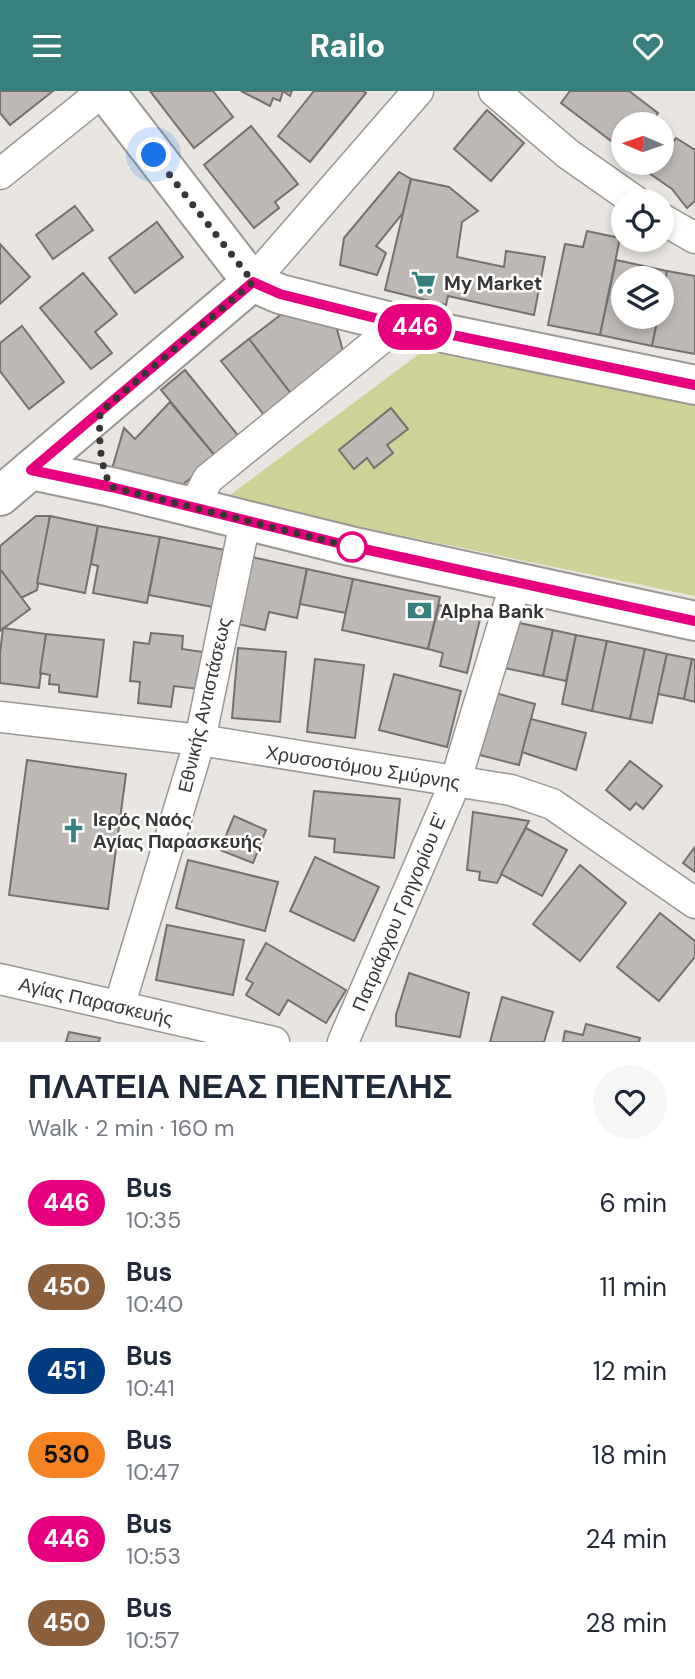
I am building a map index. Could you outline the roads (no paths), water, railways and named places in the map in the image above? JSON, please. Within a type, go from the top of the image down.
[{"type":"main road","points":[[104,91],[253,282],[280,294],[399,324],[695,385]]},
{"type":"main road","points":[[0,496],[253,282]]},
{"type":"main road","points":[[100,412],[99,448],[104,473],[111,487]]},
{"type":"main road","points":[[31,470],[111,487],[245,522],[695,621]]},
{"type":"street","points":[[0,174],[104,91]]},
{"type":"street","points":[[253,282],[418,91]]},
{"type":"street","points":[[494,91],[568,154],[618,189]]},
{"type":"street","points":[[674,226],[695,238]]},
{"type":"street","points":[[192,508],[208,479],[399,324]]},
{"type":"street","name":"Εθνικής Αντιστάσεως","points":[[119,1007],[200,740],[245,522]]},
{"type":"street","name":"Πατριάρχου Γρηγορίου Ε'","points":[[343,1042],[455,783],[516,582]]},
{"type":"street","name":"Χρυσοστόμου Σμύρνης","points":[[0,717],[200,740],[511,790],[552,804],[695,903]]},
{"type":"street","name":"Αγίας Παρασκευής","points":[[0,979],[274,1042]]},
{"type":"place","name":"My Market","points":[[424,283]]},
{"type":"place","name":"Alpha Bank","points":[[420,611]]},
{"type":"place","name":"Ιερός Ναός Αγίας Παρασκευής","points":[[73,830]]}]
